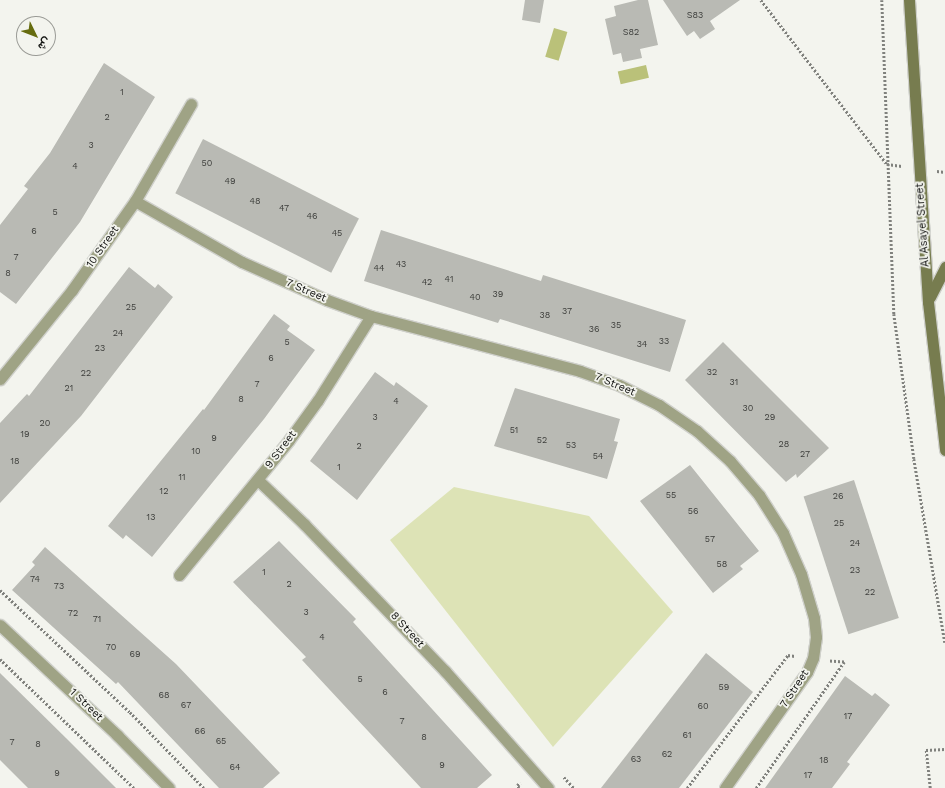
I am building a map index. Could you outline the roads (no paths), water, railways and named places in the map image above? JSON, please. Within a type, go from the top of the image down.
[{"type":"main road","name":"Al Asayel Street","points":[[909,0],[918,168],[928,302],[945,450]]},
{"type":"main road","points":[[928,302],[934,284],[945,267]]},
{"type":"street","name":"10 Street","points":[[0,379],[72,290],[135,201],[191,104]]},
{"type":"street","name":"7 Street","points":[[135,201],[242,262],[284,282],[371,316],[580,371],[619,385],[659,405],[696,431],[730,461],[759,495],[783,534],[801,574],[814,618],[816,637],[813,658],[807,672],[725,788]]},
{"type":"street","name":"9 Street","points":[[179,575],[258,480],[318,400],[371,316]]},
{"type":"street","name":"8 Street","points":[[258,480],[392,614],[548,788]]},
{"type":"street","name":"1 Street","points":[[0,625],[112,730],[169,788]]}]
